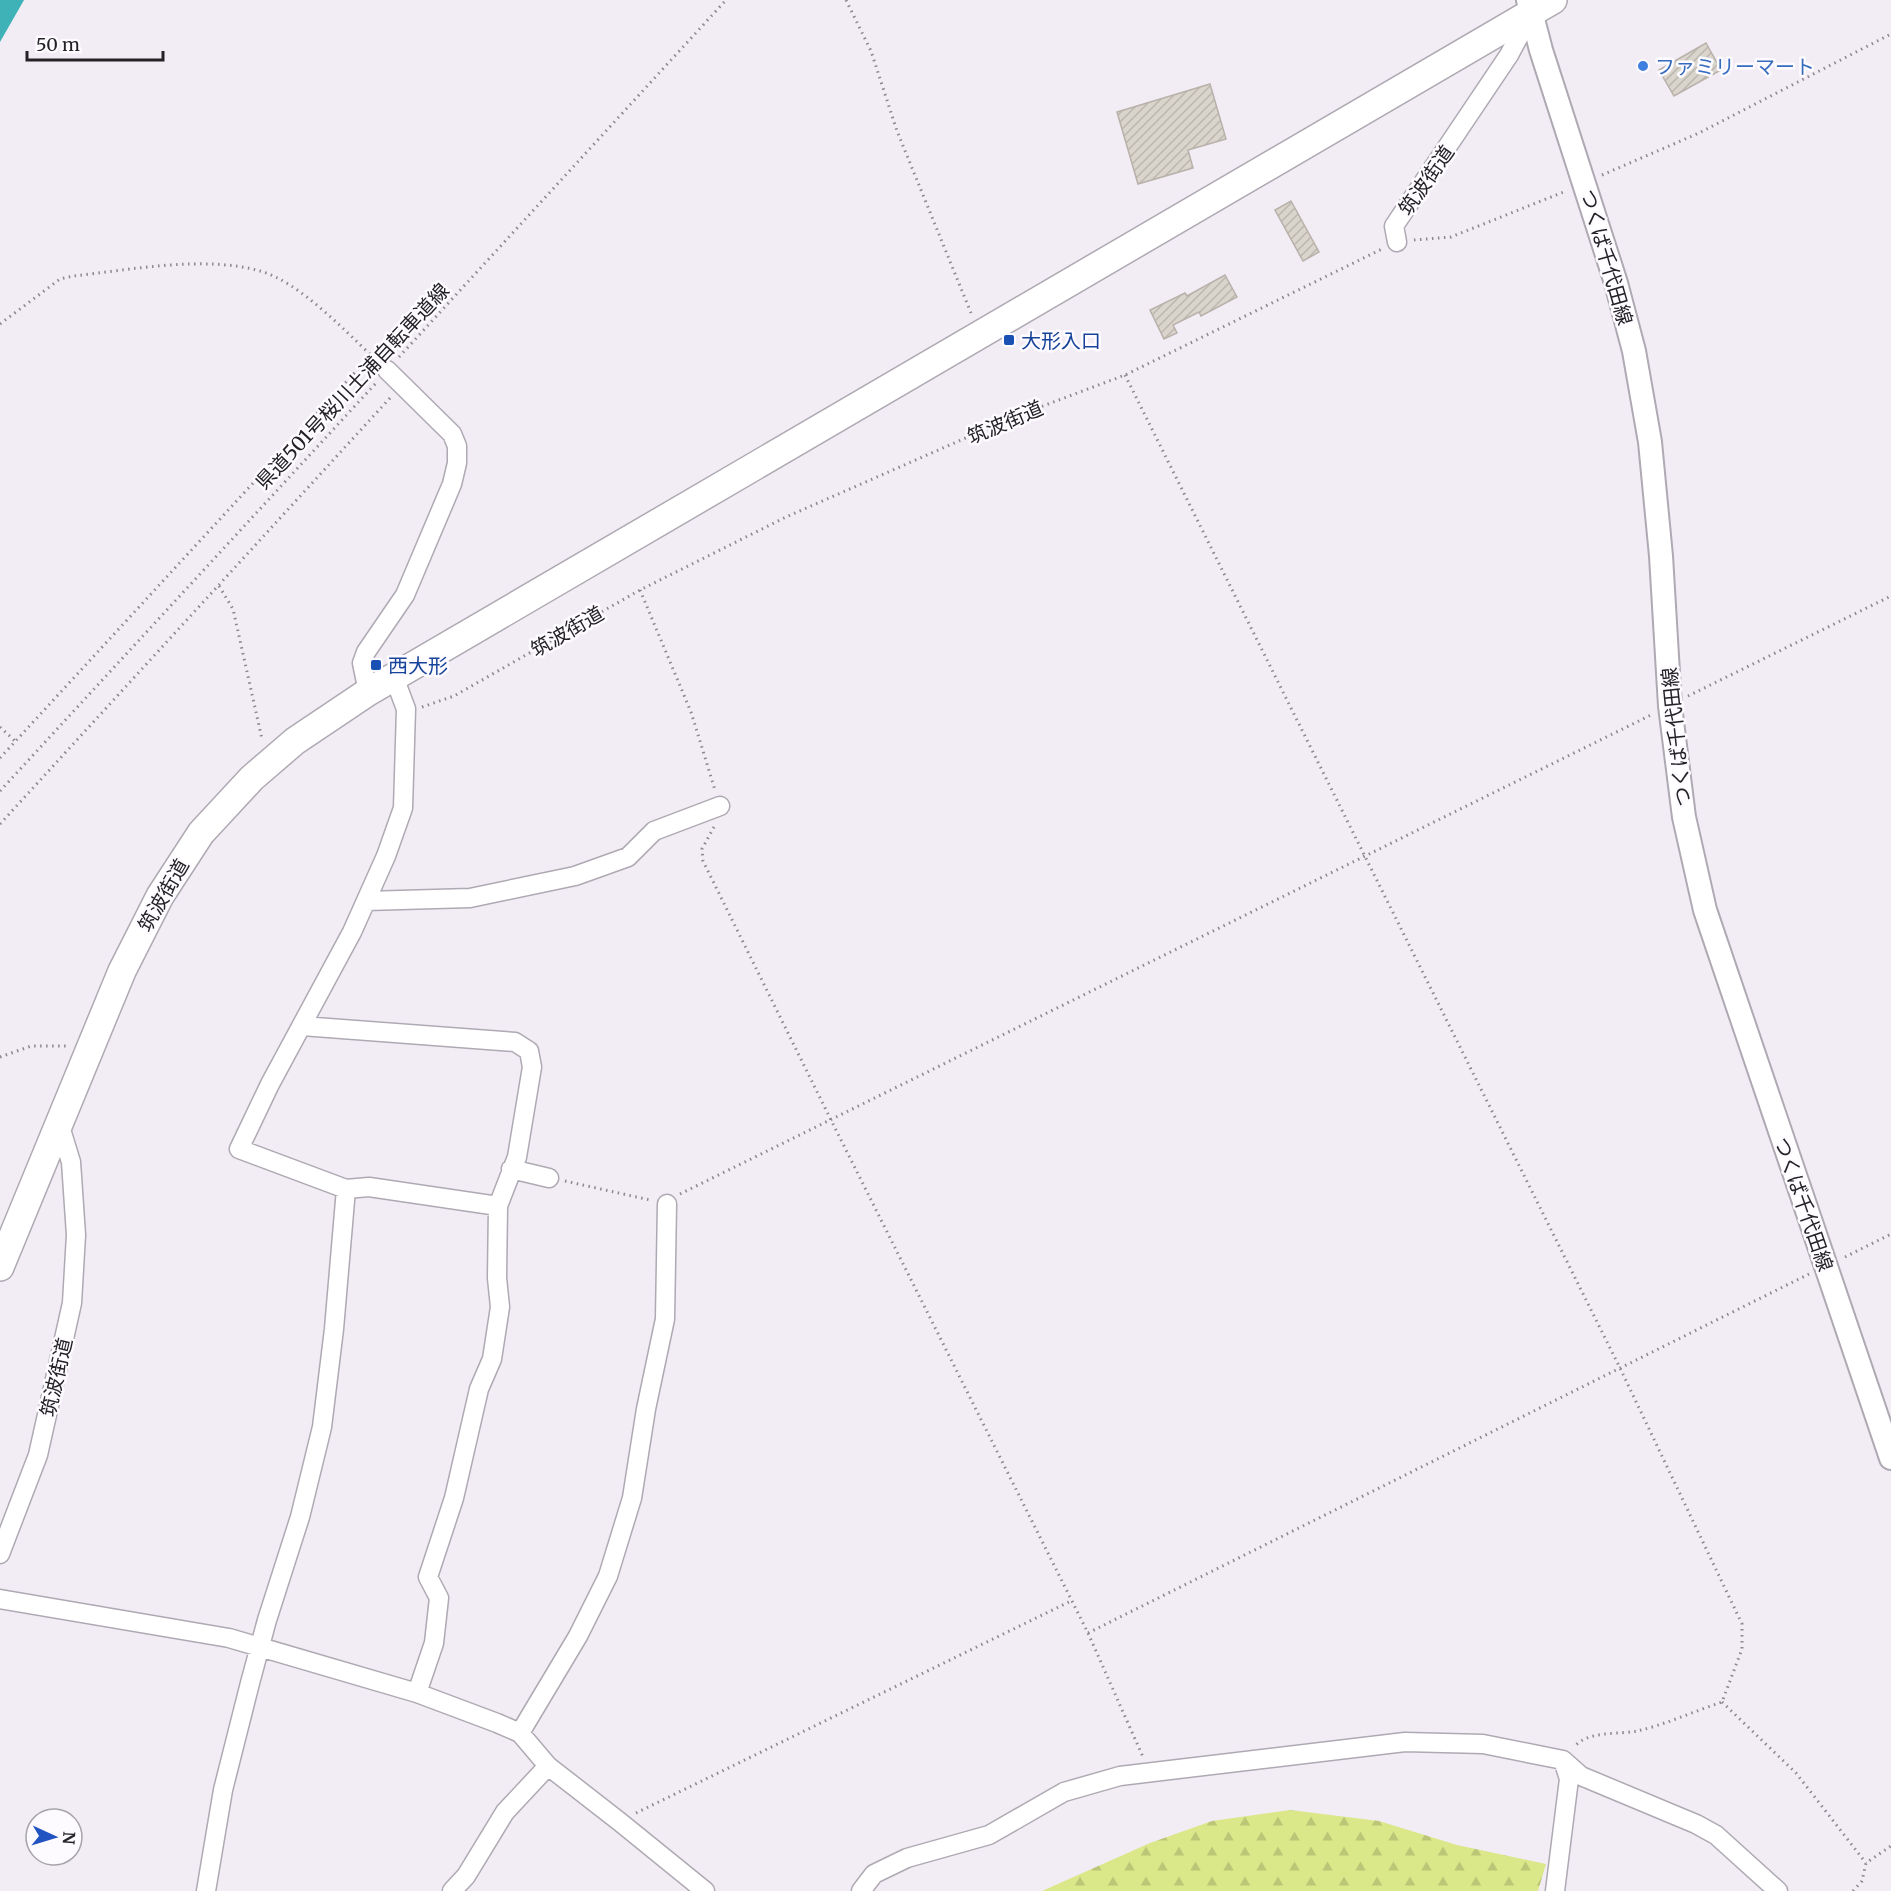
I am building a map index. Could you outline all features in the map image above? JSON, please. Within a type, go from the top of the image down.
[{"type":"highway","name":"筑波街道","points":[[0,1267],[122,971],[160,896],[201,833],[252,778],[304,734],[368,692],[983,334],[1537,4]]},
{"type":"main road","name":"つくば千代田線","points":[[1537,4],[1547,68],[1586,183],[1635,351],[1650,442],[1661,556],[1670,706],[1684,817],[1705,910],[1891,1458]]},
{"type":"street","name":"筑波街道","points":[[1397,242],[1394,226],[1509,55],[1537,4]]},
{"type":"street","points":[[368,692],[362,673],[362,663],[366,652],[405,595],[452,484],[457,463],[457,446],[452,434],[387,370]]},
{"type":"street","points":[[394,677],[406,709],[403,808],[386,856],[352,932],[270,1084],[239,1149],[346,1189],[369,1186],[498,1206]]},
{"type":"street","points":[[366,901],[470,898],[574,876],[628,858],[654,831],[720,806]]},
{"type":"street","points":[[302,1026],[515,1042],[529,1051],[532,1067],[517,1157],[498,1206],[497,1278],[500,1307],[492,1359],[479,1389],[454,1498],[428,1577],[439,1598],[434,1643],[417,1693]]},
{"type":"street","name":"筑波街道","points":[[0,1554],[38,1455],[72,1303],[76,1235],[71,1162],[59,1123]]},
{"type":"street","points":[[511,1169],[549,1178]]},
{"type":"street","points":[[206,1891],[224,1790],[260,1648],[300,1517],[322,1428],[334,1329],[346,1189]]},
{"type":"street","points":[[520,1733],[578,1636],[608,1576],[632,1498],[646,1410],[665,1319],[667,1204]]},
{"type":"street","points":[[0,1599],[229,1638],[417,1693],[520,1733],[548,1766],[705,1891]]},
{"type":"street","points":[[861,1891],[874,1874],[907,1858],[989,1835],[1064,1792],[1120,1776],[1405,1742],[1483,1744],[1563,1760],[1581,1776],[1696,1824],[1716,1835],[1778,1891]]},
{"type":"street","points":[[1555,1891],[1569,1779],[1563,1760]]},
{"type":"street","points":[[452,1891],[466,1876],[504,1812],[548,1766]]},
{"type":"path","name":"県道501号桜川土浦自転車道線","points":[[0,791],[726,0]]},
{"type":"path","points":[[846,0],[871,51],[897,131],[974,320],[983,334]]},
{"type":"path","points":[[1397,242],[1451,237],[1586,183],[1700,133],[1891,34]]},
{"type":"path","name":"筑波街道","points":[[406,709],[431,705],[454,696],[640,590],[786,517],[1011,418],[1125,375],[1397,242]]},
{"type":"path","points":[[0,324],[60,279],[188,264],[227,265],[261,271],[282,281],[330,316],[387,370]]},
{"type":"path","points":[[0,758],[371,355]]},
{"type":"path","points":[[1125,375],[1620,1368],[1742,1624],[1742,1649],[1722,1702]]},
{"type":"path","points":[[0,824],[403,384]]},
{"type":"path","points":[[219,586],[233,609],[263,743],[274,759]]},
{"type":"path","points":[[640,590],[691,712],[720,806],[718,821],[702,849],[703,861],[1088,1633],[1144,1760],[1146,1773]]},
{"type":"path","points":[[549,1178],[667,1204],[685,1191],[1891,596]]},
{"type":"path","points":[[0,727],[15,741]]},
{"type":"path","points":[[0,1057],[32,1046],[91,1046]]},
{"type":"path","points":[[1088,1633],[1891,1234]]},
{"type":"path","points":[[620,1822],[1071,1601]]},
{"type":"path","points":[[1563,1760],[1578,1742],[1601,1734],[1637,1731],[1722,1702]]},
{"type":"path","points":[[1722,1702],[1796,1773],[1866,1863]]},
{"type":"path","points":[[1853,1891],[1862,1881],[1866,1863],[1891,1846]]},
{"type":"green space","points":[[1290,1810],[1379,1821],[1457,1845],[1546,1864],[1538,1891],[1042,1891],[1150,1843],[1212,1821]]},
{"type":"water","points":[[0,0],[24,0],[0,42]]},
{"type":"building","points":[[1706,43],[1721,70],[1674,96],[1659,70]]},
{"type":"building","points":[[1210,84],[1226,139],[1188,150],[1193,168],[1138,184],[1117,112]]},
{"type":"building","points":[[1291,201],[1319,252],[1303,261],[1275,210]]},
{"type":"building","points":[[1225,275],[1237,297],[1201,316],[1199,312],[1173,325],[1177,333],[1164,339],[1150,310],[1185,293],[1187,296]]},
{"type":"place","name":"ファミリーマート","points":[[1643,66]]},
{"type":"place","name":"大形入口","points":[[1009,340]]},
{"type":"place","name":"西大形","points":[[376,665]]}]
